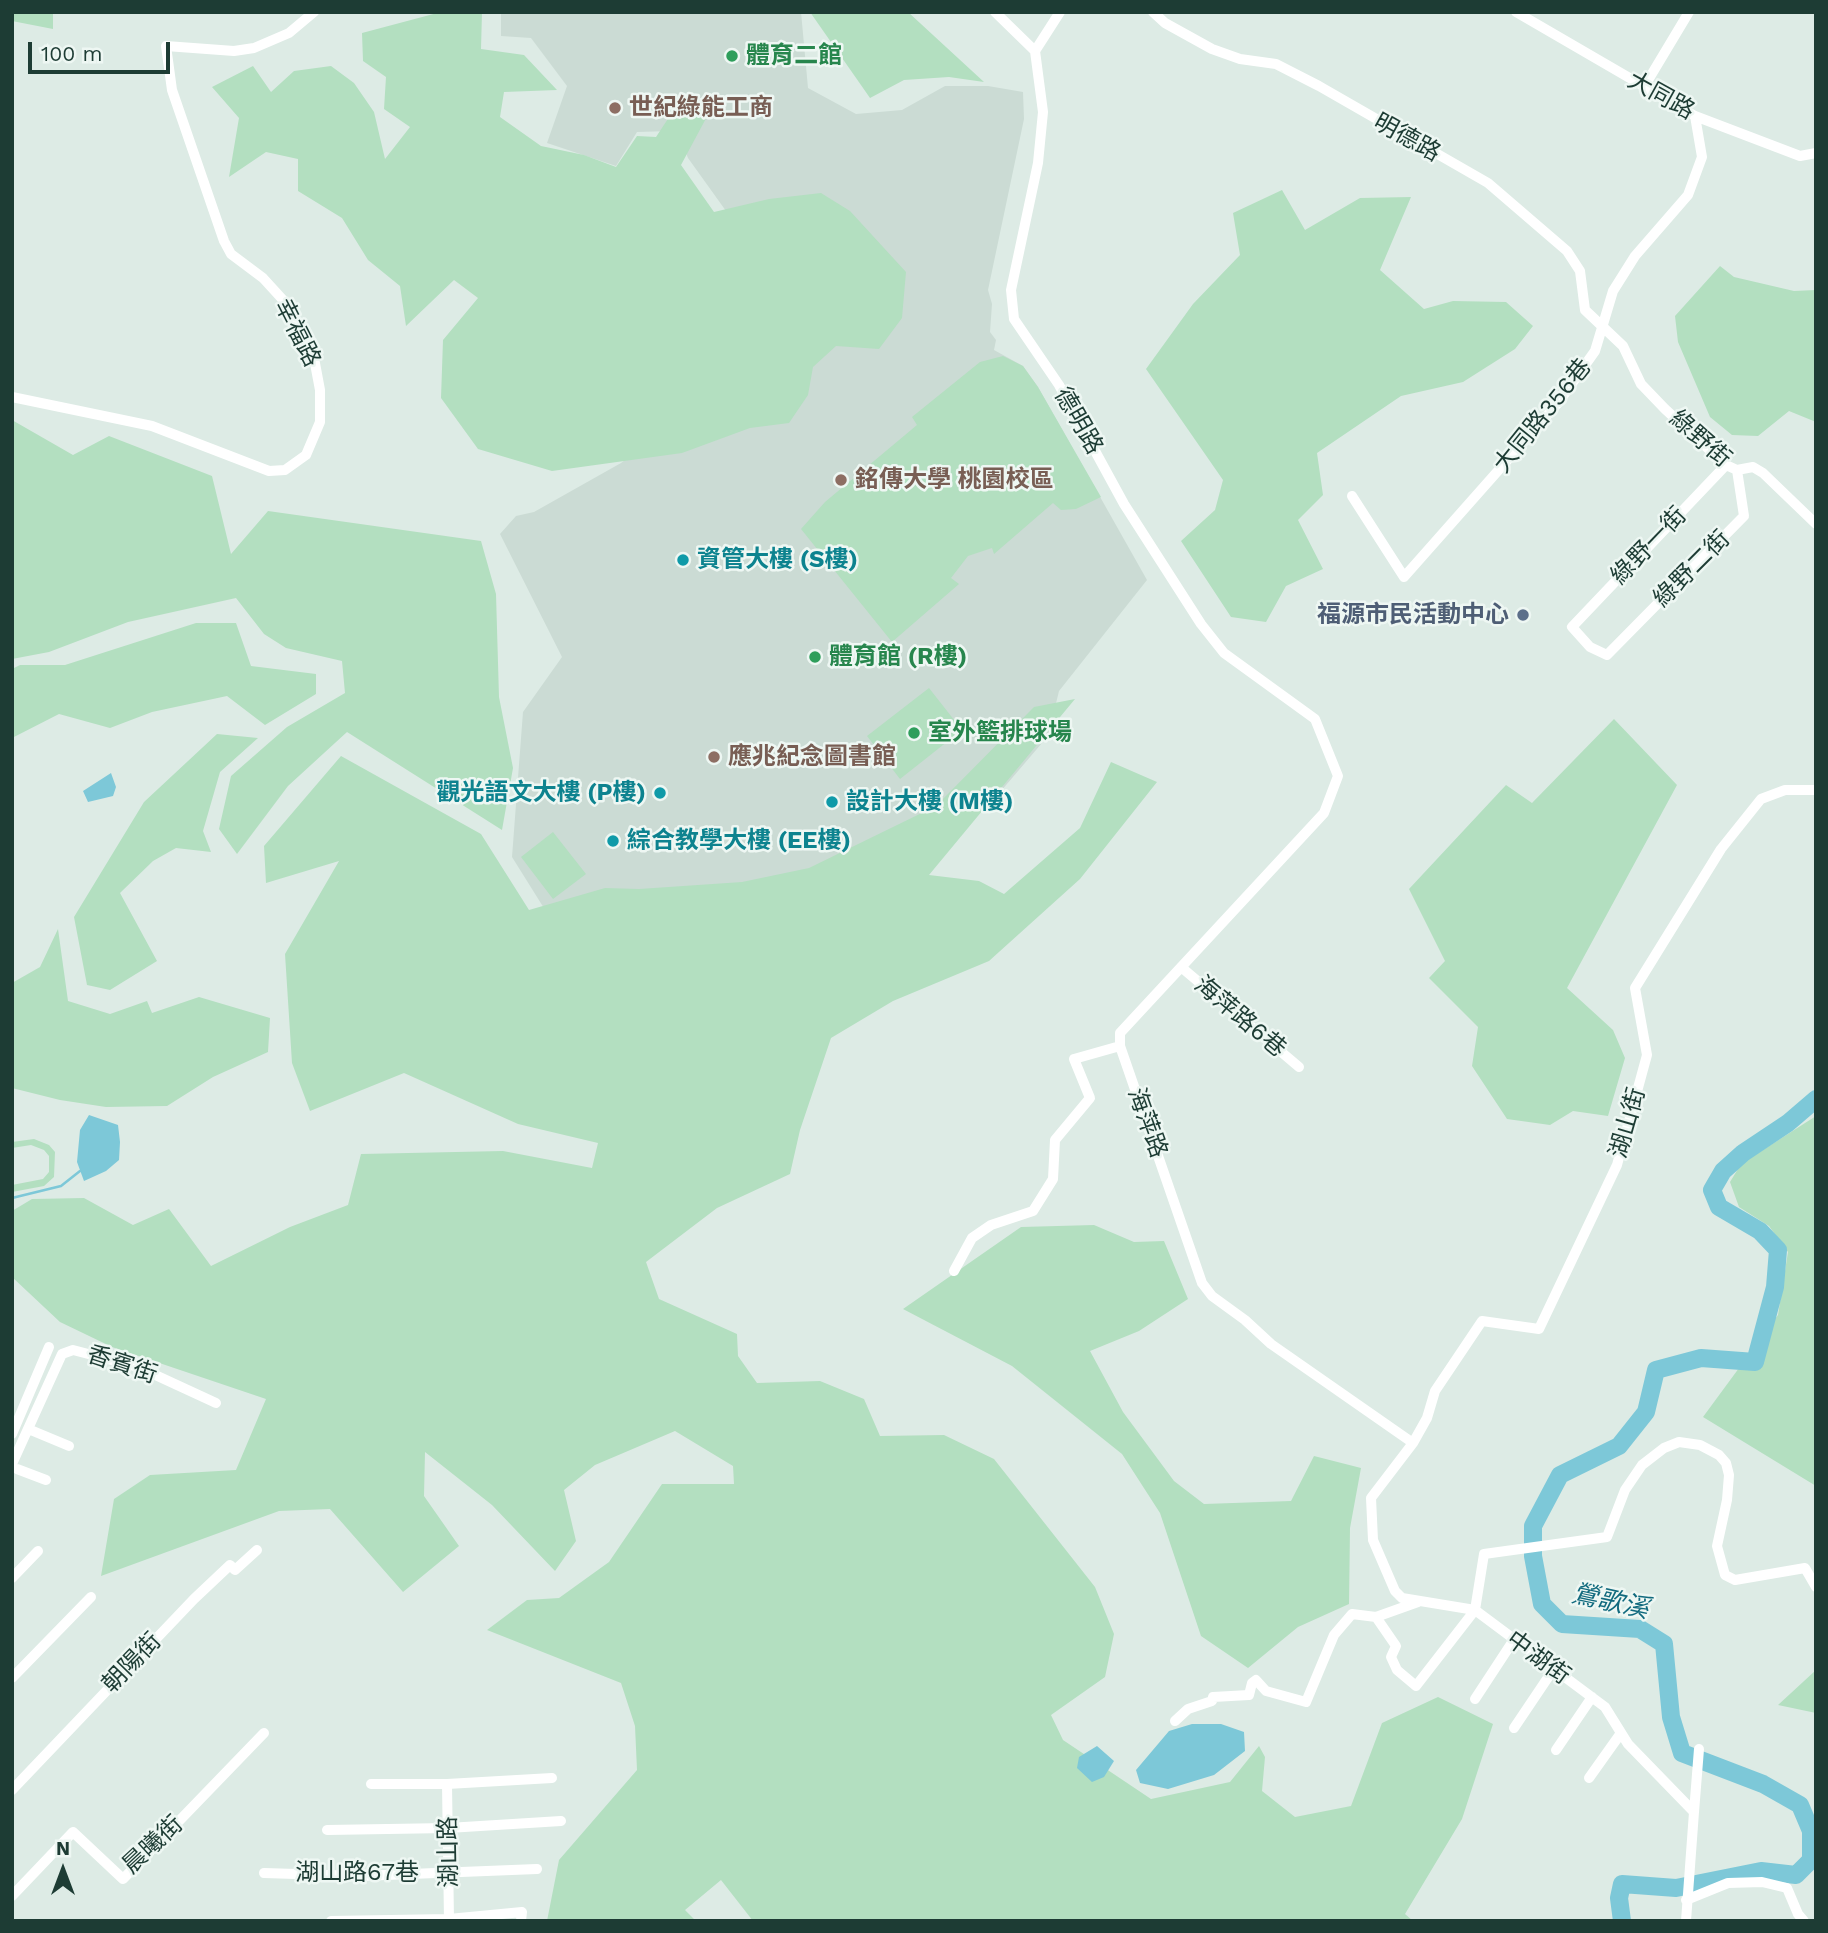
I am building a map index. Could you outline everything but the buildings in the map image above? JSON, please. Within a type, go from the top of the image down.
[{"type":"street","name":"幸福路","points":[[12,397],[152,426],[269,471],[285,470],[306,455],[320,422],[320,390],[314,358],[284,301],[263,278],[231,254],[224,241],[172,89],[166,46],[234,51],[254,48],[289,33],[314,12]]},
{"type":"street","points":[[995,12],[1035,51],[1060,12]]},
{"type":"street","name":"明德路","points":[[1153,12],[1165,23],[1212,49],[1240,59],[1276,64],[1488,183],[1567,251],[1580,271],[1585,310],[1605,326]]},
{"type":"street","name":"大同路","points":[[1516,12],[1695,116],[1800,156],[1816,153]]},
{"type":"street","points":[[1644,87],[1689,12]]},
{"type":"street","name":"德明路","points":[[1035,51],[1044,126],[1011,290],[1014,319],[1059,385],[1124,504],[1201,624],[1224,653],[1315,719],[1338,776],[1324,813],[1181,967]]},
{"type":"street","name":"大同路356巷","points":[[1352,496],[1404,577],[1558,403],[1595,351],[1605,326],[1613,291],[1635,256],[1688,195],[1702,157],[1695,116]]},
{"type":"street","name":"綠野街","points":[[1605,326],[1623,346],[1641,384],[1726,465],[1737,470],[1753,467],[1763,473],[1816,524]]},
{"type":"street","name":"綠野一街","points":[[1607,655],[1590,647],[1572,627],[1726,465]]},
{"type":"street","name":"綠野二街","points":[[1607,655],[1744,516],[1737,470]]},
{"type":"street","name":"湖山街","points":[[1413,1443],[1427,1418],[1435,1391],[1482,1321],[1539,1328],[1617,1166],[1647,1055],[1635,988],[1646,970],[1721,849],[1761,799],[1784,790],[1816,790]]},
{"type":"street","points":[[954,1271],[972,1238],[991,1225],[1033,1211],[1053,1179],[1055,1140],[1090,1098],[1073,1059],[1120,1046],[1120,1033],[1181,967]]},
{"type":"street","name":"海萍路6巷","points":[[1181,967],[1299,1067]]},
{"type":"street","name":"海萍路","points":[[1120,1046],[1202,1283],[1212,1296],[1245,1320],[1271,1344],[1413,1443]]},
{"type":"street","points":[[12,1434],[49,1347]]},
{"type":"street","name":"香賓街","points":[[15,1467],[62,1354],[73,1350],[138,1367],[216,1402]]},
{"type":"street","points":[[33,1431],[69,1446]]},
{"type":"street","points":[[1376,1617],[1395,1646],[1391,1657],[1397,1670],[1416,1686],[1475,1610],[1484,1554],[1607,1538],[1625,1490],[1642,1465],[1664,1448],[1679,1442],[1700,1446],[1719,1455],[1726,1463],[1729,1475],[1727,1500],[1717,1546],[1725,1575],[1735,1580],[1805,1568],[1816,1587]]},
{"type":"street","points":[[1413,1443],[1371,1498],[1373,1540],[1395,1591],[1402,1598],[1475,1610]]},
{"type":"street","points":[[15,1467],[46,1480]]},
{"type":"street","name":"朝陽街","points":[[12,1790],[194,1600],[230,1565],[235,1570],[257,1550]]},
{"type":"street","points":[[12,1578],[38,1551]]},
{"type":"street","points":[[12,1678],[91,1597]]},
{"type":"street","points":[[1175,1721],[1188,1709],[1212,1701],[1213,1697],[1249,1695],[1252,1683],[1256,1680],[1266,1691],[1306,1702],[1334,1635],[1352,1614],[1376,1617],[1418,1601]]},
{"type":"street","name":"中湖街","points":[[1475,1610],[1513,1641],[1605,1707],[1621,1734],[1694,1812]]},
{"type":"street","points":[[1475,1699],[1513,1641]]},
{"type":"street","points":[[1514,1728],[1553,1670]]},
{"type":"street","points":[[1556,1750],[1592,1697]]},
{"type":"street","name":"晨曦街","points":[[12,1896],[73,1832],[123,1879],[264,1733]]},
{"type":"street","points":[[1588,1778],[1621,1734]]},
{"type":"street","points":[[1686,1921],[1699,1749]]},
{"type":"street","points":[[371,1784],[447,1784],[552,1778]]},
{"type":"street","name":"湖山路","points":[[447,1784],[449,1920]]},
{"type":"street","points":[[327,1830],[448,1828],[561,1821]]},
{"type":"street","name":"湖山路67巷","points":[[264,1873],[360,1876],[537,1869]]},
{"type":"street","points":[[1686,1896],[1728,1883],[1762,1882],[1787,1888],[1804,1921]]},
{"type":"street","points":[[331,1921],[449,1920],[521,1916]]},
{"type":"shaded area","name":"銘傳大學 桃園校區","points":[[501,12],[801,12],[808,88],[856,114],[902,110],[945,86],[988,86],[1023,92],[1024,119],[988,290],[992,304],[990,332],[996,340],[994,350],[1023,366],[1038,387],[1147,580],[1059,691],[1048,736],[989,805],[818,911],[552,921],[512,857],[523,712],[562,657],[500,534],[516,516],[534,512],[621,463],[686,414],[759,257],[688,158],[673,121],[671,131],[637,132],[616,166],[547,143],[567,86],[531,38],[501,36]]},
{"type":"green space","points":[[12,12],[53,12],[53,29],[12,21]]},
{"type":"green space","points":[[441,12],[482,12],[481,49],[524,55],[557,90],[504,92],[500,117],[541,146],[584,155],[616,167],[637,136],[656,137],[683,96],[710,111],[681,165],[714,212],[769,199],[821,193],[850,211],[906,272],[902,318],[879,349],[836,346],[813,367],[808,395],[789,423],[750,428],[682,453],[552,471],[478,449],[441,398],[443,340],[478,298],[454,280],[406,326],[400,286],[368,260],[342,218],[298,191],[298,159],[266,152],[229,177],[239,118],[212,87],[253,66],[271,92],[294,71],[331,66],[354,83],[374,112],[385,159],[410,127],[384,109],[386,77],[363,61],[362,33]]},
{"type":"green space","points":[[810,12],[908,12],[984,82],[949,77],[904,80],[870,98]]},
{"type":"green space","points":[[1282,190],[1305,230],[1360,198],[1411,197],[1380,270],[1424,309],[1453,301],[1506,302],[1533,326],[1515,349],[1463,382],[1401,396],[1317,453],[1323,495],[1298,520],[1323,569],[1286,586],[1266,622],[1231,617],[1181,541],[1215,510],[1223,480],[1146,369],[1193,304],[1240,255],[1233,213]]},
{"type":"green space","points":[[1720,266],[1734,277],[1794,291],[1816,290],[1816,422],[1789,411],[1758,436],[1732,435],[1710,417],[1678,342],[1675,316]]},
{"type":"green space","points":[[1003,356],[1023,366],[1038,387],[1101,497],[1076,509],[1061,510],[1053,503],[994,554],[992,548],[968,556],[951,578],[959,584],[892,642],[801,529],[825,502],[917,425],[912,417],[980,362]]},
{"type":"green space","points":[[12,420],[73,455],[109,436],[212,476],[231,554],[268,511],[481,541],[496,594],[499,697],[513,768],[502,830],[347,732],[288,786],[237,854],[219,829],[231,776],[287,727],[345,693],[342,661],[286,648],[264,634],[236,598],[128,622],[49,652],[12,659]]},
{"type":"green space","points":[[196,623],[236,623],[251,666],[316,674],[316,694],[265,725],[227,696],[152,712],[110,728],[59,714],[12,738],[12,669],[20,665],[65,665]]},
{"type":"green space","name":"室外籃排球場","points":[[929,688],[962,730],[900,779],[867,736]]},
{"type":"green space","points":[[1075,699],[929,875],[979,881],[1004,894],[1080,828],[1111,762],[1157,782],[1080,879],[989,961],[893,1001],[831,1038],[800,1130],[790,1174],[717,1208],[646,1262],[659,1299],[737,1334],[738,1356],[757,1383],[820,1381],[864,1399],[880,1436],[944,1435],[994,1459],[1095,1587],[1114,1634],[1105,1677],[1051,1715],[1063,1740],[1151,1799],[1230,1782],[1259,1746],[1265,1757],[1262,1791],[1295,1817],[1351,1806],[1382,1723],[1438,1697],[1493,1724],[1462,1819],[1405,1914],[1413,1921],[753,1921],[721,1880],[685,1910],[696,1921],[547,1921],[559,1860],[637,1770],[635,1726],[621,1683],[487,1630],[527,1600],[559,1598],[609,1562],[662,1484],[734,1484],[733,1466],[675,1431],[595,1465],[564,1490],[576,1541],[555,1571],[492,1505],[425,1452],[424,1496],[459,1546],[403,1592],[330,1509],[279,1511],[101,1576],[114,1499],[150,1475],[236,1470],[266,1399],[112,1347],[60,1322],[12,1277],[12,1211],[32,1199],[84,1198],[133,1225],[169,1209],[211,1266],[290,1227],[348,1205],[361,1154],[503,1151],[592,1168],[598,1143],[518,1124],[404,1073],[310,1111],[292,1063],[285,954],[339,861],[266,883],[264,846],[341,756],[481,834],[529,910],[605,888],[639,889],[742,882],[809,868],[936,806],[1034,707]]},
{"type":"green space","points":[[1614,719],[1677,785],[1567,988],[1613,1030],[1625,1058],[1608,1116],[1573,1111],[1550,1125],[1507,1119],[1472,1066],[1478,1027],[1429,978],[1445,961],[1409,889],[1506,785],[1532,803]]},
{"type":"green space","points":[[217,734],[258,738],[220,772],[203,831],[211,852],[176,848],[153,861],[120,893],[157,961],[110,990],[87,985],[74,917],[144,802]]},
{"type":"green space","points":[[553,832],[586,874],[553,899],[521,857]]},
{"type":"green space","points":[[58,929],[68,1001],[110,1014],[147,1001],[152,1013],[199,997],[270,1018],[268,1052],[213,1077],[167,1106],[106,1107],[60,1100],[12,1088],[12,983],[40,967]]},
{"type":"green space","points":[[1816,1116],[1816,1486],[1703,1417],[1778,1315],[1788,1252],[1769,1226],[1739,1207],[1730,1182],[1741,1164]]},
{"type":"green space","points":[[34,1139],[49,1145],[55,1152],[54,1177],[44,1186],[12,1192],[12,1185],[43,1179],[49,1172],[49,1156],[44,1150],[31,1145],[12,1148],[12,1142]]},
{"type":"green space","points":[[1094,1225],[1134,1242],[1164,1241],[1188,1299],[1139,1331],[1090,1351],[1123,1412],[1174,1481],[1204,1504],[1291,1501],[1314,1456],[1361,1468],[1350,1528],[1349,1604],[1298,1627],[1248,1668],[1201,1636],[1160,1513],[1122,1454],[1012,1366],[903,1309],[1021,1227]]},
{"type":"green space","points":[[1816,1670],[1816,1713],[1778,1705]]},
{"type":"water","points":[[111,773],[116,787],[113,796],[88,802],[83,791]]},
{"type":"water","points":[[89,1115],[118,1125],[119,1160],[106,1171],[84,1181],[77,1162],[80,1130]]},
{"type":"water","points":[[1192,1724],[1221,1724],[1244,1732],[1245,1751],[1214,1775],[1168,1789],[1140,1783],[1136,1770],[1169,1731]]},
{"type":"water","points":[[1097,1746],[1114,1761],[1104,1777],[1092,1782],[1077,1768],[1079,1757]]},
{"type":"waterway","name":"鶯歌溪","points":[[1622,1921],[1619,1898],[1622,1884],[1676,1888],[1761,1871],[1796,1875],[1811,1860],[1811,1831],[1800,1805],[1763,1784],[1682,1753],[1671,1717],[1664,1644],[1640,1629],[1562,1624],[1542,1604],[1533,1556],[1533,1526],[1560,1475],[1619,1446],[1646,1412],[1656,1370],[1701,1358],[1755,1362],[1775,1287],[1778,1250],[1760,1231],[1719,1207],[1712,1190],[1723,1171],[1743,1153],[1788,1123],[1816,1099]]},
{"type":"waterway","points":[[12,1198],[61,1186],[80,1171]]},
{"type":"place","name":"體育二館","points":[[732,56]]},
{"type":"place","name":"世紀綠能工商","points":[[615,108]]},
{"type":"place","name":"銘傳大學 桃園校區","points":[[841,480]]},
{"type":"place","name":"資管大樓 (S樓)","points":[[683,560]]},
{"type":"place","name":"福源市民活動中心","points":[[1523,615]]},
{"type":"place","name":"體育館 (R樓)","points":[[815,657]]},
{"type":"place","name":"室外籃排球場","points":[[914,733]]},
{"type":"place","name":"應兆紀念圖書館","points":[[714,757]]},
{"type":"place","name":"觀光語文大樓 (P樓)","points":[[660,793]]},
{"type":"place","name":"設計大樓 (M樓)","points":[[832,802]]},
{"type":"place","name":"綜合教學大樓 (EE樓)","points":[[613,841]]}]
